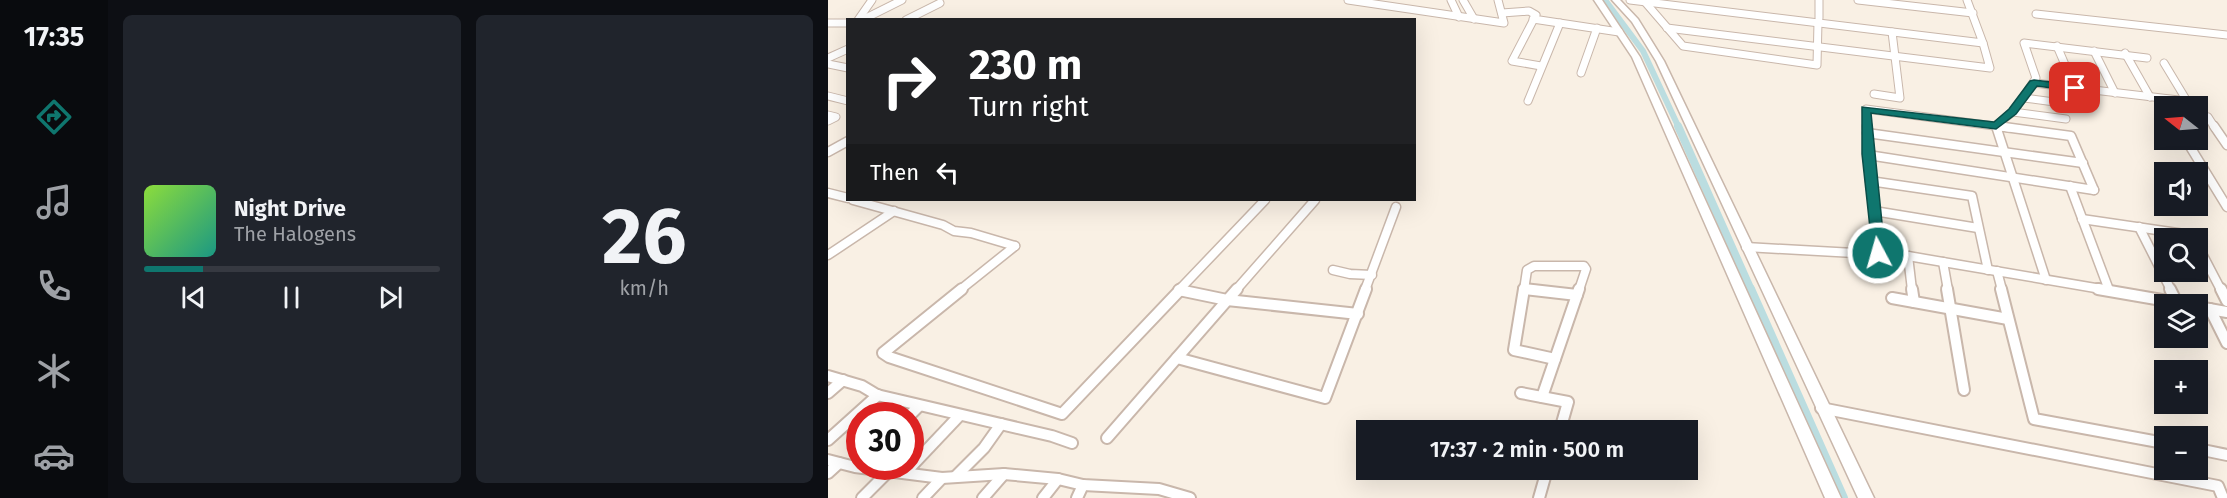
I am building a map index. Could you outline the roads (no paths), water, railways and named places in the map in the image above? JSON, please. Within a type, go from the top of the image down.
[{"type":"street","points":[[861,18],[872,0]]},
{"type":"street","points":[[864,18],[902,0]]},
{"type":"street","points":[[1348,0],[1504,23],[1498,0]]},
{"type":"street","points":[[1403,8],[1410,0]]},
{"type":"street","points":[[1451,0],[1459,17]]},
{"type":"street","points":[[1464,0],[1474,19]]},
{"type":"street","points":[[1598,0],[1636,57],[1647,80],[1833,498]]},
{"type":"street","points":[[1616,0],[1635,21],[1660,61],[1821,408],[1866,498]]},
{"type":"street","points":[[1630,0],[1982,40]]},
{"type":"street","points":[[1659,0],[1718,3],[1892,32],[1982,40]]},
{"type":"street","points":[[1645,2],[1683,46],[1817,65],[1819,0]]},
{"type":"street","points":[[1858,0],[1919,4],[1973,13]]},
{"type":"street","points":[[1667,28],[1990,69],[1967,0]]},
{"type":"street","points":[[910,18],[939,3]]},
{"type":"street","points":[[867,9],[881,10]]},
{"type":"street","points":[[1502,12],[1528,11],[1536,15],[1512,61],[1541,66]]},
{"type":"street","points":[[2036,14],[2227,35]]},
{"type":"street","points":[[1533,19],[1619,32]]},
{"type":"street","points":[[830,24],[846,23]]},
{"type":"street","points":[[1528,101],[1560,23]]},
{"type":"street","points":[[1581,73],[1597,28]]},
{"type":"street","points":[[1874,94],[1900,98],[1892,32]]},
{"type":"street","points":[[1996,125],[2013,112],[2036,78],[2024,43],[2147,58]]},
{"type":"street","points":[[2057,46],[2075,88]]},
{"type":"street","points":[[828,58],[846,50]]},
{"type":"street","points":[[2094,51],[2115,93]]},
{"type":"street","points":[[2125,54],[2150,97]]},
{"type":"street","points":[[2034,83],[2187,101],[2164,63]]},
{"type":"street","points":[[828,64],[846,68]]},
{"type":"street","points":[[828,96],[846,100]]},
{"type":"street","points":[[2024,98],[2069,104]]},
{"type":"street","points":[[1868,154],[2094,190],[2071,136],[1866,109],[1868,154],[1870,181],[1878,253]]},
{"type":"street","points":[[2013,112],[2066,119]]},
{"type":"street","points":[[828,115],[836,117],[828,121]]},
{"type":"street","points":[[2208,117],[2227,145]]},
{"type":"street","points":[[1996,125],[2046,280]]},
{"type":"street","points":[[1867,133],[2005,154],[2083,163]]},
{"type":"street","points":[[828,152],[846,142]]},
{"type":"street","points":[[2192,150],[2226,202]]},
{"type":"street","points":[[1870,181],[1972,196],[1978,228],[2008,319],[2034,418],[2154,441]]},
{"type":"street","points":[[2070,186],[2109,291]]},
{"type":"street","points":[[828,193],[846,198]]},
{"type":"street","points":[[857,201],[943,225],[954,231],[971,233],[1015,246],[883,353],[889,357],[1062,414],[1264,201]]},
{"type":"street","points":[[1107,438],[1314,201]]},
{"type":"street","points":[[1177,358],[1324,398],[1358,314],[1396,207]]},
{"type":"street","points":[[828,255],[894,211]]},
{"type":"street","points":[[1874,211],[1978,228]]},
{"type":"street","points":[[2082,219],[2154,229]]},
{"type":"street","points":[[2139,227],[2176,294]]},
{"type":"street","points":[[1746,247],[1908,256],[2154,299]]},
{"type":"street","points":[[1908,256],[1914,302]]},
{"type":"street","points":[[1943,262],[1964,390]]},
{"type":"street","points":[[2208,265],[2227,301]]},
{"type":"street","points":[[1542,397],[1586,269],[1584,266],[1530,267],[1514,350],[1555,359]]},
{"type":"street","points":[[1333,270],[1350,274],[1372,275]]},
{"type":"street","points":[[1524,289],[1577,295]]},
{"type":"street","points":[[1179,290],[1227,300],[1358,314]]},
{"type":"street","points":[[1892,298],[2008,319]]},
{"type":"street","points":[[2210,309],[2227,312]]},
{"type":"street","points":[[2210,309],[2227,343]]},
{"type":"street","points":[[828,376],[862,386],[878,395],[907,402]]},
{"type":"street","points":[[828,393],[843,380]]},
{"type":"street","points":[[1521,393],[1568,402],[1563,420]]},
{"type":"street","points":[[828,440],[878,395]]},
{"type":"street","points":[[924,406],[1072,443]]},
{"type":"street","points":[[1821,408],[2218,486],[2223,498]]},
{"type":"street","points":[[924,453],[959,416]]},
{"type":"street","points":[[955,477],[984,447],[1001,424]]},
{"type":"street","points":[[2208,451],[2227,455]]},
{"type":"street","points":[[828,473],[834,461]]},
{"type":"street","points":[[924,476],[942,478],[1004,474],[1058,479],[1083,485],[1190,498]]},
{"type":"street","points":[[983,498],[1004,474]]},
{"type":"street","points":[[923,498],[942,478]]},
{"type":"street","points":[[1043,498],[1058,479]]},
{"type":"street","points":[[862,498],[880,480]]},
{"type":"street","points":[[1539,498],[1544,480]]},
{"type":"street","points":[[1077,498],[1083,485]]},
{"type":"waterway","points":[[1605,0],[1643,51],[1679,128]]},
{"type":"waterway","points":[[1678,126],[1751,290]]},
{"type":"waterway","points":[[1750,289],[1843,498]]}]
